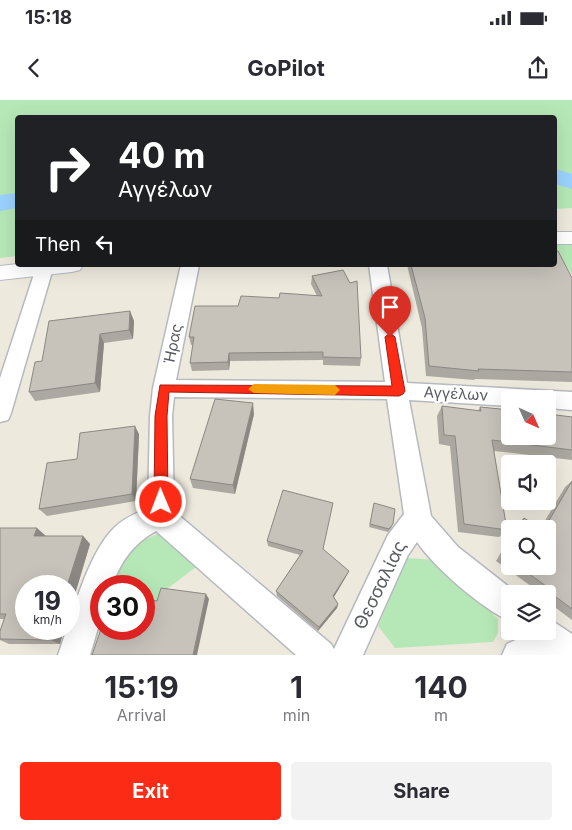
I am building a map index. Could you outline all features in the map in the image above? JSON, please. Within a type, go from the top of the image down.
[{"type":"main road","points":[[557,238],[572,238]]},
{"type":"main road","points":[[0,273],[53,267]]},
{"type":"street","name":"Ήρας","points":[[162,514],[160,486],[161,416],[164,388],[190,267]]},
{"type":"street","points":[[378,267],[399,391],[412,490],[419,519],[430,537],[449,556],[501,599]]},
{"type":"street","points":[[0,413],[44,268]]},
{"type":"street","name":"Αγγέλων","points":[[164,388],[399,391],[501,397]]},
{"type":"street","points":[[556,400],[572,401]]},
{"type":"street","points":[[74,655],[102,575],[114,549],[132,530],[162,514],[166,522],[184,539],[320,655]]},
{"type":"street","name":"Θεσσαλίας","points":[[347,655],[398,546],[413,524],[419,519]]},
{"type":"street","points":[[518,655],[531,652],[539,640]]},
{"type":"street","points":[[555,640],[572,653]]},
{"type":"green space","points":[[0,100],[572,100],[572,208],[557,209],[557,115],[15,115],[15,256],[0,258]]},
{"type":"green space","points":[[557,243],[572,243],[572,275],[557,251]]},
{"type":"green space","points":[[164,531],[200,564],[163,592],[160,603],[155,602],[155,575],[110,575],[118,552]]},
{"type":"green space","points":[[407,558],[438,560],[498,619],[498,633],[493,642],[395,648],[378,626]]},
{"type":"building","points":[[558,251],[572,278],[572,372],[478,369],[479,371],[429,366],[425,318],[412,267],[557,267]]},
{"type":"building","points":[[343,270],[350,283],[357,281],[361,358],[323,357],[323,352],[229,353],[228,362],[190,363],[194,337],[189,337],[195,306],[238,306],[241,296],[279,298],[280,293],[322,296],[312,276]]},
{"type":"building","points":[[130,311],[129,330],[100,334],[95,383],[29,392],[35,362],[42,361],[49,321]]},
{"type":"building","points":[[215,399],[253,403],[233,485],[190,479]]},
{"type":"building","points":[[442,406],[481,411],[480,407],[501,409],[501,441],[492,440],[501,494],[501,510],[504,510],[505,520],[501,520],[501,529],[464,524],[455,436],[444,435]]},
{"type":"building","points":[[556,415],[572,417],[572,450],[532,445],[556,445]]},
{"type":"building","points":[[135,426],[132,494],[39,509],[47,463],[77,459],[80,433]]},
{"type":"building","points":[[572,481],[572,609],[556,597],[556,585],[545,585],[531,575],[556,575],[556,520],[549,520]]},
{"type":"building","points":[[283,490],[333,503],[323,549],[349,571],[333,596],[338,604],[319,627],[276,591],[303,551],[267,541]]},
{"type":"building","points":[[374,503],[395,509],[393,524],[389,529],[370,524]]},
{"type":"building","points":[[0,528],[37,528],[34,536],[83,536],[71,575],[15,575],[15,639],[0,639],[0,631],[6,614],[0,614]]},
{"type":"building","points":[[161,588],[206,594],[193,655],[92,655],[97,640],[155,640],[155,601],[157,601]]},
{"type":"waterway","points":[[557,177],[572,182]]},
{"type":"waterway","points":[[0,203],[15,200]]},
{"type":"slow traffic","points":[[254,389],[335,390]]},
{"type":"route","points":[[161,502],[161,416],[164,388],[399,391],[390,337]]}]
